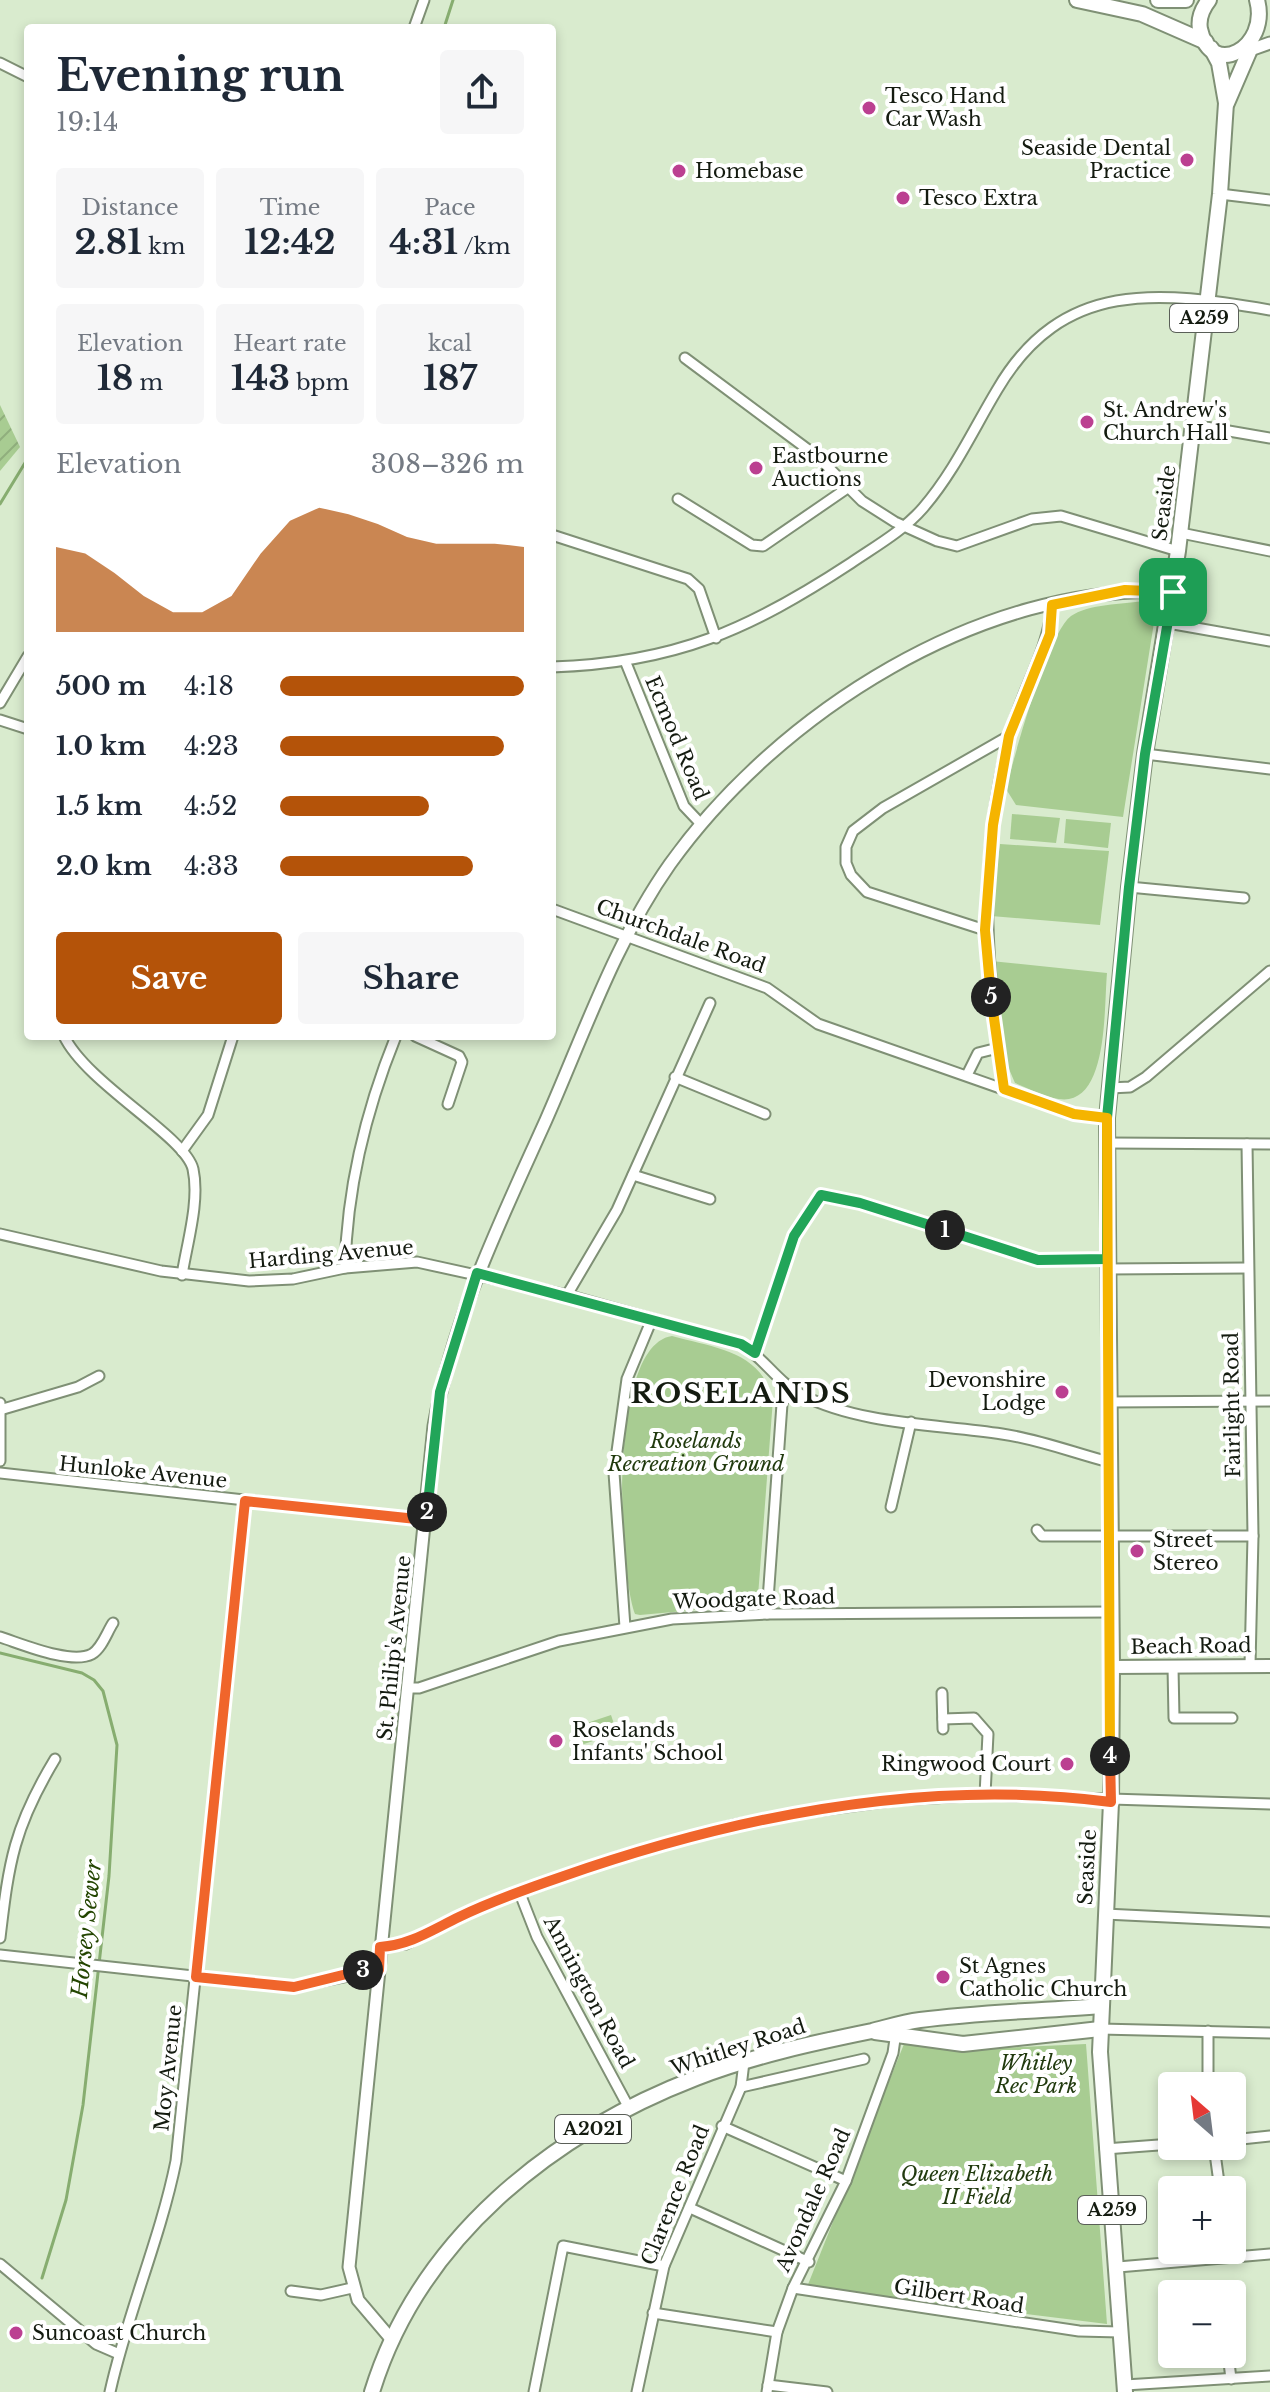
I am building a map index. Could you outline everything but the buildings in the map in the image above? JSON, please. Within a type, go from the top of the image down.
[{"type":"main road","points":[[1077,0],[1142,14],[1225,55],[1251,50]]},
{"type":"main road","points":[[1158,0],[1186,0]]},
{"type":"main road","name":"Seaside","points":[[1125,2388],[1118,2267],[1105,2149],[1100,2029],[1111,1802],[1107,1118],[1145,754],[1181,533],[1220,194],[1226,103],[1219,63],[1200,18],[1209,0]]},
{"type":"main road","name":"Seaside","points":[[1226,103],[1266,25],[1263,5]]},
{"type":"main road","name":"Beach Road","points":[[1112,1667],[1270,1666]]},
{"type":"main road","name":"Whitley Road","points":[[372,2392],[392,2340],[430,2273],[486,2207],[543,2160],[629,2108],[697,2077],[744,2062],[872,2031],[896,2030],[943,2017],[1101,2006]]},
{"type":"main road","name":"Whitley Road","points":[[896,2030],[963,2044],[1100,2029]]},
{"type":"street","points":[[415,24],[424,0]]},
{"type":"street","points":[[1251,50],[1270,43]]},
{"type":"street","points":[[0,63],[24,75]]},
{"type":"street","points":[[1220,194],[1270,200]]},
{"type":"street","points":[[556,667],[626,663],[716,638],[788,602],[906,526],[947,477],[1007,373],[1021,355],[1049,330],[1080,311],[1121,298],[1206,299],[1270,310]]},
{"type":"street","points":[[685,358],[818,457],[846,489],[906,526],[957,546],[1032,519],[1061,516],[1178,551]]},
{"type":"street","points":[[1194,425],[1270,438]]},
{"type":"street","points":[[678,499],[752,545],[763,546],[846,489]]},
{"type":"street","points":[[1181,533],[1270,551]]},
{"type":"street","points":[[556,536],[688,579],[699,589],[716,638]]},
{"type":"street","name":"St. Philip's Avenue","points":[[352,2288],[349,2267],[380,1947],[440,1392],[477,1273],[628,934],[670,865],[701,824],[747,774],[847,693],[902,661],[952,638],[1052,605],[1125,590],[1173,592]]},
{"type":"street","points":[[1004,1089],[985,930],[988,863],[1009,736],[1050,634],[1052,605]]},
{"type":"street","points":[[1168,623],[1270,641]]},
{"type":"street","points":[[0,703],[24,663]]},
{"type":"street","name":"Ecmod Road","points":[[626,663],[684,806],[701,824]]},
{"type":"street","points":[[0,720],[24,728]]},
{"type":"street","points":[[985,930],[867,892],[851,875],[846,847],[853,831],[883,808],[1009,736]]},
{"type":"street","points":[[1145,754],[1270,769]]},
{"type":"street","points":[[1129,887],[1244,898]]},
{"type":"street","name":"Churchdale Road","points":[[556,910],[628,934],[767,988],[818,1024],[1074,1114],[1107,1118]]},
{"type":"street","points":[[1110,1088],[1130,1087],[1146,1077],[1270,971]]},
{"type":"street","points":[[567,1295],[617,1210],[710,1003]]},
{"type":"street","points":[[67,1040],[92,1075],[182,1151],[193,1169],[182,1275]]},
{"type":"street","points":[[182,1151],[208,1115],[232,1040]]},
{"type":"street","points":[[345,1268],[354,1176],[377,1087],[395,1040]]},
{"type":"street","points":[[424,1040],[459,1056],[462,1062],[448,1104]]},
{"type":"street","points":[[967,1075],[978,1053],[998,1048]]},
{"type":"street","points":[[675,1077],[765,1114]]},
{"type":"street","points":[[1109,1143],[1270,1144]]},
{"type":"street","name":"Fairlight Road","points":[[1247,1144],[1253,1536],[1250,1665]]},
{"type":"street","points":[[633,1175],[710,1199]]},
{"type":"street","points":[[1109,1462],[1006,1435],[865,1415],[821,1403],[787,1386],[755,1353],[794,1236],[821,1195],[860,1203],[1038,1260],[1247,1268]]},
{"type":"street","name":"Harding Avenue","points":[[0,1234],[182,1275],[249,1281],[293,1279],[345,1268],[417,1262],[567,1295],[741,1344],[755,1353]]},
{"type":"street","points":[[625,1627],[614,1473],[627,1379],[652,1319]]},
{"type":"street","points":[[0,1410],[78,1387],[99,1376]]},
{"type":"street","points":[[767,1614],[771,1519],[782,1404],[787,1386]]},
{"type":"street","points":[[1108,1402],[1270,1401]]},
{"type":"street","points":[[0,1403],[0,1461]]},
{"type":"street","points":[[891,1507],[911,1422]]},
{"type":"street","name":"Hunloke Avenue","points":[[0,1473],[426,1520]]},
{"type":"street","name":"Moy Avenue","points":[[110,2392],[119,2354],[161,2228],[176,2161],[245,1501]]},
{"type":"street","points":[[1037,1530],[1042,1536],[1111,1538],[1253,1536]]},
{"type":"street","name":"Woodgate Road","points":[[407,1688],[419,1688],[559,1641],[625,1627],[720,1615],[1111,1612]]},
{"type":"street","points":[[0,1637],[44,1651],[82,1657],[100,1647],[113,1623]]},
{"type":"street","points":[[1173,1667],[1174,1718],[1232,1718]]},
{"type":"street","points":[[942,1693],[943,1724],[974,1718],[988,1734],[985,1795]]},
{"type":"street","points":[[0,1938],[12,1848],[35,1793],[55,1759]]},
{"type":"street","points":[[380,1947],[406,1944],[519,1891],[618,1857],[734,1825],[850,1805],[985,1795],[1111,1802],[1270,1804]]},
{"type":"street","name":"Annington Road","points":[[519,1891],[537,1937],[629,2108]]},
{"type":"street","points":[[1105,1914],[1270,1922]]},
{"type":"street","points":[[0,1955],[294,1987],[379,1970]]},
{"type":"street","points":[[1100,2029],[1270,2033]]},
{"type":"street","name":"Avondale Road","points":[[767,2389],[777,2332],[793,2288],[809,2262],[846,2181],[896,2030]]},
{"type":"street","points":[[1208,2031],[1208,2072]]},
{"type":"street","points":[[741,2087],[864,2059]]},
{"type":"street","name":"Clarence Road","points":[[637,2392],[664,2266],[741,2087],[744,2062]]},
{"type":"street","points":[[722,2126],[846,2181]]},
{"type":"street","points":[[1246,2139],[1270,2136]]},
{"type":"street","points":[[1105,2149],[1158,2145]]},
{"type":"street","points":[[690,2208],[809,2262]]},
{"type":"street","points":[[534,2392],[563,2246],[664,2266]]},
{"type":"street","points":[[1246,2253],[1270,2254]]},
{"type":"street","points":[[1118,2267],[1158,2262]]},
{"type":"street","points":[[0,2264],[96,2344],[119,2354]]},
{"type":"street","points":[[291,2291],[321,2295],[352,2288],[367,2314],[392,2340]]},
{"type":"street","name":"Gilbert Road","points":[[793,2288],[1079,2331],[1120,2332]]},
{"type":"street","points":[[653,2313],[777,2332]]},
{"type":"street","points":[[1230,2368],[1231,2379]]},
{"type":"street","points":[[1125,2388],[1270,2376]]},
{"type":"street","points":[[767,2389],[827,2392]]},
{"type":"green space","points":[[0,405],[20,447],[0,471]]},
{"type":"green space","points":[[1144,601],[1156,610],[1123,817],[1016,805],[1006,789],[1042,670],[1062,627],[1071,616],[1087,609]]},
{"type":"green space","points":[[1012,814],[1060,818],[1056,843],[1010,839]]},
{"type":"green space","points":[[1066,819],[1111,823],[1108,848],[1064,843]]},
{"type":"green space","points":[[1000,844],[1109,851],[1100,925],[991,916]]},
{"type":"green space","points":[[991,961],[1107,973],[1102,1045],[1091,1081],[1082,1093],[1069,1099],[1056,1099],[1015,1083],[1006,1062]]},
{"type":"green space","name":"Roselands Recreation Ground","points":[[672,1336],[719,1348],[746,1361],[758,1370],[773,1399],[758,1596],[750,1605],[640,1615],[635,1614],[629,1589],[622,1508],[628,1416],[637,1377],[651,1349]]},
{"type":"green space","points":[[611,1715],[617,1733],[581,1745],[575,1727]]},
{"type":"green space","name":"Queen Elizabeth II Field","points":[[904,2044],[956,2050],[1086,2044],[1107,2324],[807,2287]]},
{"type":"waterway","points":[[445,24],[453,0]]},
{"type":"waterway","name":"Horsey Sewer","points":[[0,504],[24,465]]},
{"type":"waterway","name":"Horsey Sewer","points":[[0,1653],[82,1673],[94,1680],[103,1691],[117,1745],[109,1876],[83,2105],[66,2200],[42,2278]]},
{"type":"place","name":"Tesco Hand Car Wash","points":[[869,108]]},
{"type":"place","name":"Seaside Dental Practice","points":[[1187,160]]},
{"type":"place","name":"Homebase","points":[[679,171]]},
{"type":"place","name":"Tesco Extra","points":[[903,198]]},
{"type":"place","name":"St. Andrew's Church Hall","points":[[1087,422]]},
{"type":"place","name":"Eastbourne Auctions","points":[[756,468]]},
{"type":"place","name":"Devonshire Lodge","points":[[1062,1392]]},
{"type":"place","name":"Street Stereo","points":[[1137,1551]]},
{"type":"place","name":"Roselands Infants' School","points":[[556,1741]]},
{"type":"place","name":"Ringwood Court","points":[[1067,1764]]},
{"type":"place","name":"St Agnes Catholic Church","points":[[943,1977]]},
{"type":"place","name":"Suncoast Church","points":[[16,2333]]},
{"type":"district","name":"ROSELANDS","points":[[741,1393]]},
{"type":"route","points":[[1173,592],[1125,590],[1052,605],[1050,634],[1009,736],[987,876],[986,957],[1004,1089],[1074,1114],[1107,1118],[1109,1143],[1111,1802],[985,1795],[898,1800],[734,1825],[618,1857],[519,1891],[406,1944],[380,1947],[379,1970],[371,1969],[294,1987],[196,1977],[245,1501],[426,1520],[440,1392],[477,1273],[741,1344],[755,1353],[794,1236],[821,1195],[860,1203],[1038,1260],[1107,1259],[1109,1143],[1107,1118],[1129,887],[1145,754],[1173,592]]},
{"type":"park label","name":"Whitley Rec Park","points":[[1036,2074]]}]
